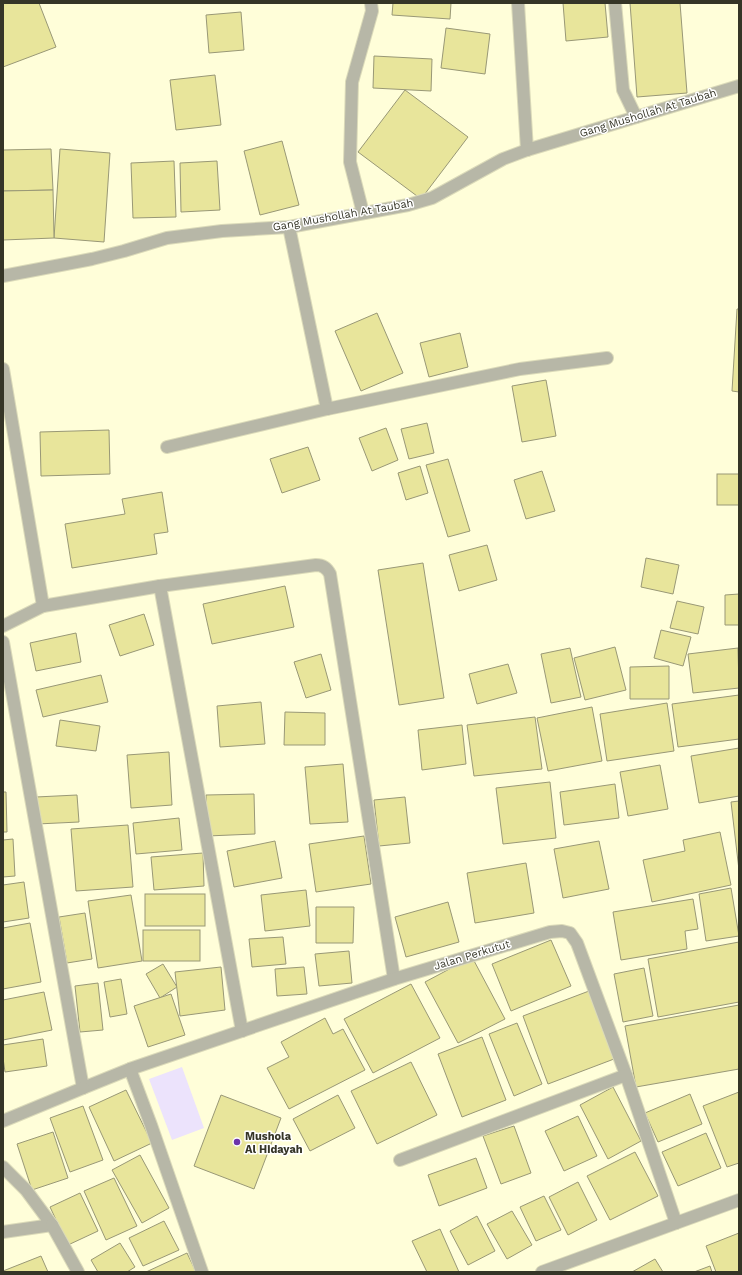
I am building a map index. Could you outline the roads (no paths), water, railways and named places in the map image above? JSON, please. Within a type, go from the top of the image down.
[{"type":"street","points":[[363,213],[350,162],[352,82],[372,11],[371,3]]},
{"type":"street","points":[[518,3],[527,150]]},
{"type":"street","points":[[615,3],[623,90],[636,117]]},
{"type":"street","name":"Gang Mushollah At Taubah","points":[[3,276],[99,258],[167,238],[222,231],[289,227],[408,205],[432,198],[503,160],[527,150],[739,86]]},
{"type":"street","points":[[289,227],[327,409]]},
{"type":"street","points":[[167,446],[327,409],[520,369],[607,358]]},
{"type":"street","points":[[3,369],[43,606]]},
{"type":"street","points":[[3,626],[43,606],[160,586],[316,565],[322,565],[328,569],[332,582],[394,979]]},
{"type":"street","points":[[160,586],[242,1031]]},
{"type":"street","points":[[3,642],[83,1088]]},
{"type":"street","name":"Jalan Perkutut","points":[[3,1121],[130,1069],[394,979],[550,932],[562,931],[570,933],[577,943],[626,1075]]},
{"type":"street","points":[[130,1069],[202,1272]]},
{"type":"street","points":[[400,1160],[626,1075],[676,1223]]},
{"type":"street","points":[[3,1168],[26,1190],[52,1225],[78,1272]]},
{"type":"street","points":[[542,1272],[739,1200]]},
{"type":"street","points":[[3,1232],[52,1225]]},
{"type":"place","name":"Mushola Al Hidayah","points":[[237,1142]]}]
